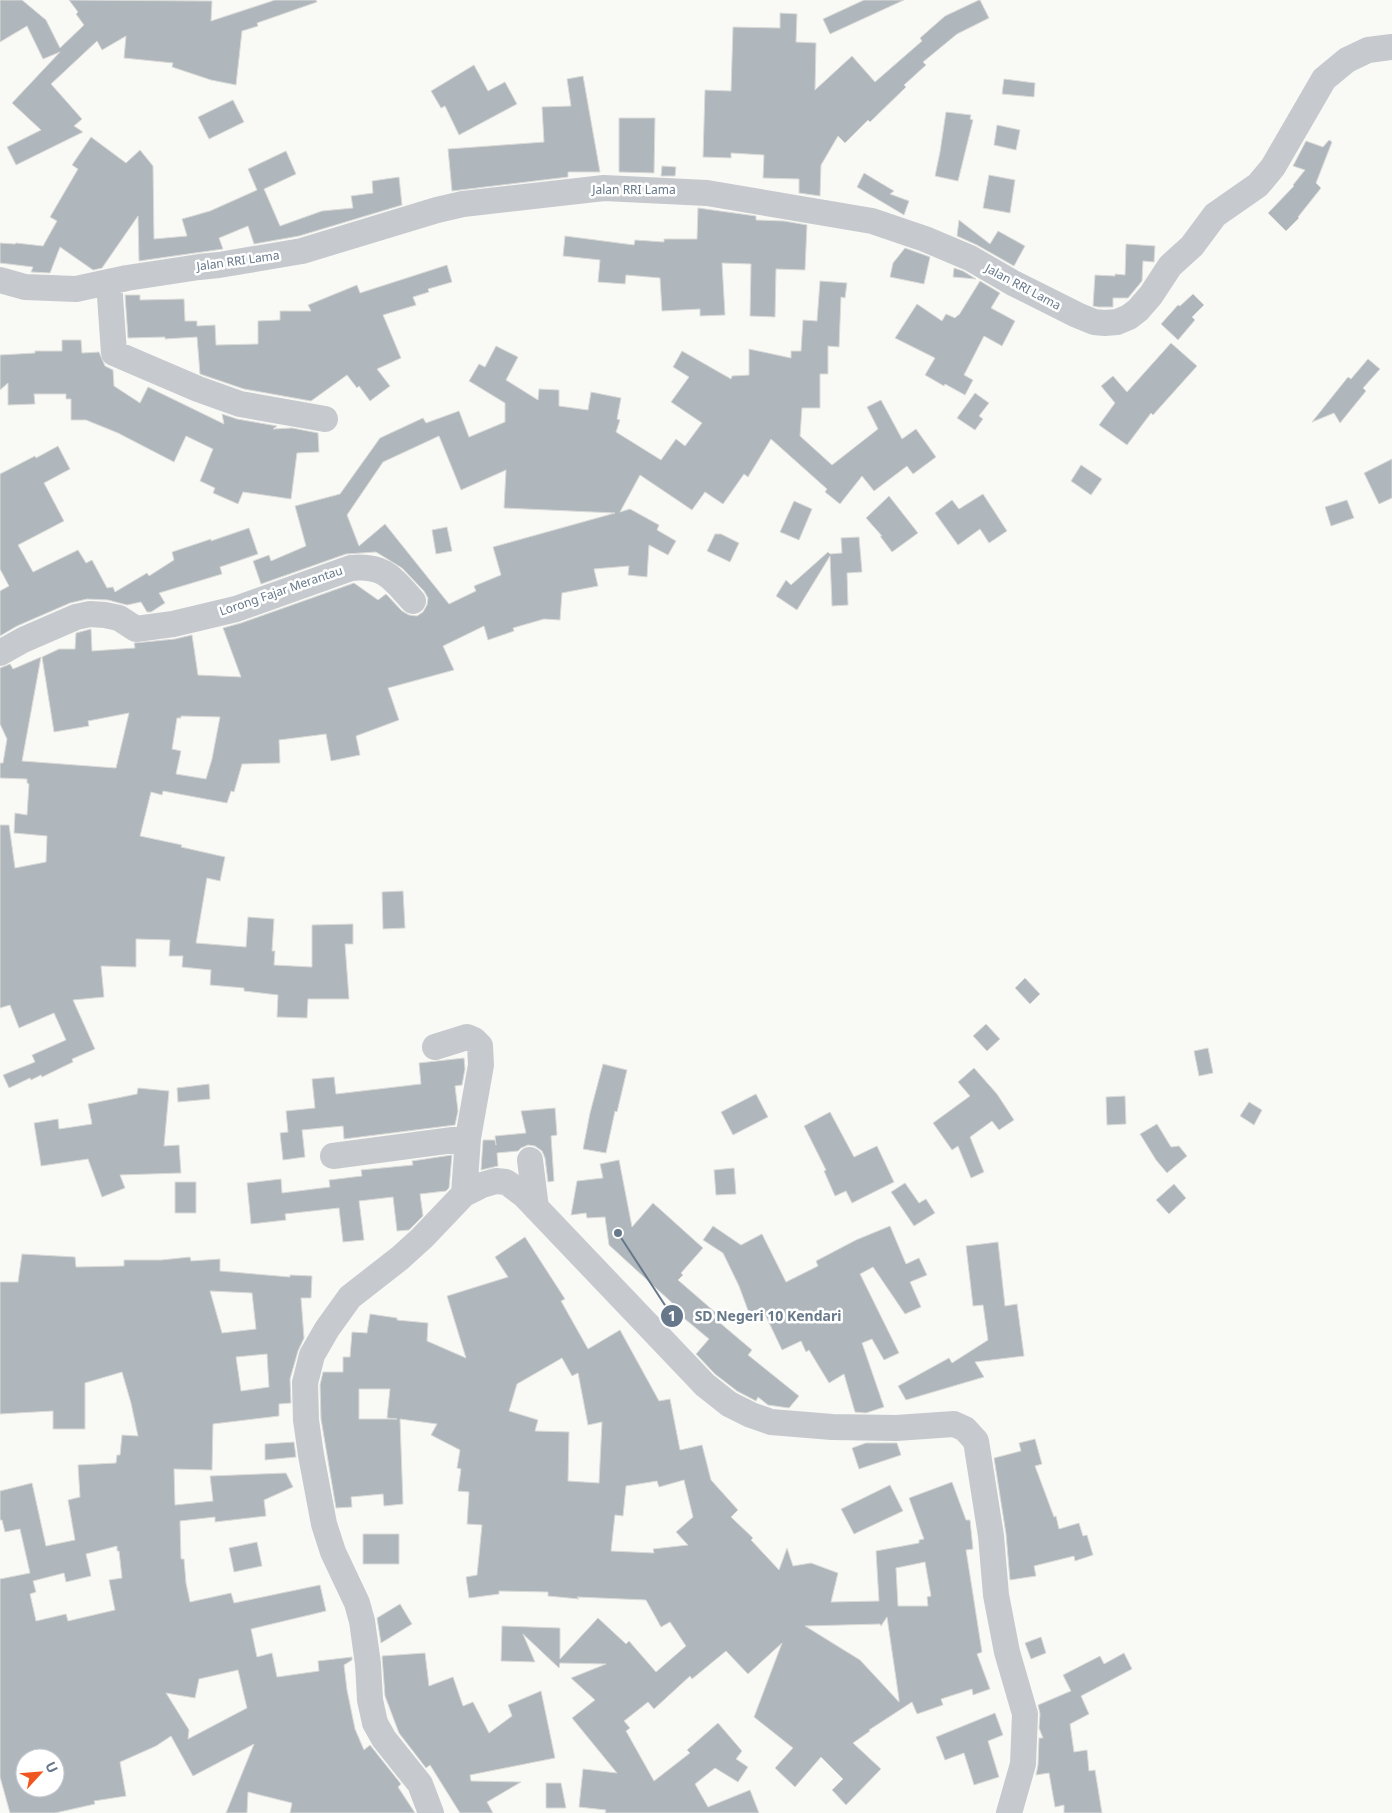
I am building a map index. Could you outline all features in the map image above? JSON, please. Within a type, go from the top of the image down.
[{"type":"street","name":"Jalan RRI Lama","points":[[0,280],[24,287],[76,289],[302,251],[429,212],[463,204],[604,188],[707,193],[872,221],[925,239],[970,258],[1012,283],[1077,315],[1094,322],[1117,322],[1129,317],[1138,310],[1151,295],[1170,266],[1192,246],[1216,215],[1258,185],[1273,167],[1324,79],[1347,60],[1368,50],[1392,47]]},
{"type":"street","points":[[109,282],[114,353],[198,389],[240,404],[325,419]]},
{"type":"street","name":"Lorong Fajar Merantau","points":[[0,654],[23,640],[76,617],[90,614],[105,615],[119,618],[136,628],[173,624],[236,608],[351,568],[366,566],[381,570],[392,578],[413,601]]},
{"type":"street","points":[[435,1047],[467,1037],[474,1040],[480,1046],[481,1065],[468,1138],[464,1194]]},
{"type":"street","points":[[333,1156],[468,1138]]},
{"type":"street","points":[[530,1160],[536,1208]]},
{"type":"street","points":[[431,1813],[420,1784],[384,1739],[375,1723],[370,1700],[368,1664],[362,1621],[356,1603],[332,1552],[324,1524],[306,1420],[305,1383],[312,1356],[327,1328],[350,1297],[414,1245],[464,1194],[482,1185],[496,1181],[506,1182],[536,1208],[705,1385],[730,1404],[751,1415],[771,1422],[841,1427],[896,1428],[954,1424],[965,1429],[976,1440],[990,1528],[996,1596],[1007,1652],[1025,1714],[1023,1764],[1009,1813]]},
{"type":"building","points":[[0,0],[22,0],[46,20],[60,48],[84,25],[76,14],[78,12],[69,0],[212,1],[211,21],[275,0],[316,0],[317,2],[257,23],[258,26],[242,31],[236,85],[211,80],[172,67],[173,63],[124,58],[126,36],[102,50],[97,41],[51,84],[82,119],[74,126],[83,132],[16,165],[7,147],[41,130],[12,103],[60,52],[43,59],[27,26],[0,42]]},
{"type":"building","points":[[864,0],[904,0],[830,34],[823,19]]},
{"type":"building","points":[[979,0],[989,18],[957,34],[923,62],[926,65],[904,85],[906,87],[845,143],[838,136],[821,165],[820,196],[799,193],[799,179],[763,178],[764,155],[731,153],[731,158],[703,157],[705,90],[731,91],[733,27],[780,28],[780,13],[797,14],[796,42],[816,43],[815,90],[852,56],[875,82],[922,41],[920,38],[945,16]]},
{"type":"building","points":[[474,65],[488,91],[505,82],[517,104],[459,135],[445,106],[441,108],[431,91]]},
{"type":"building","points":[[583,76],[600,172],[568,172],[568,177],[452,191],[448,149],[544,142],[542,107],[571,106],[567,79]]},
{"type":"building","points":[[1004,79],[1035,83],[1034,97],[1002,94]]},
{"type":"building","points":[[233,100],[244,122],[209,139],[198,117]]},
{"type":"building","points":[[946,112],[971,115],[970,119],[973,120],[958,181],[935,176]]},
{"type":"building","points":[[619,118],[655,118],[654,173],[619,172]]},
{"type":"building","points":[[997,125],[1020,130],[1016,150],[994,145]]},
{"type":"building","points":[[91,137],[126,163],[140,150],[153,166],[154,239],[187,236],[182,219],[210,211],[257,190],[248,169],[286,151],[296,174],[264,189],[280,226],[322,211],[353,208],[351,196],[373,193],[372,181],[399,177],[402,205],[299,236],[254,244],[248,226],[219,238],[223,249],[139,261],[138,216],[102,268],[93,270],[60,247],[50,273],[31,272],[33,267],[0,263],[0,243],[43,246],[57,221],[50,217],[78,169],[72,165]]},
{"type":"building","points":[[1329,140],[1332,142],[1316,183],[1321,188],[1299,218],[1286,231],[1268,213],[1294,186],[1305,170],[1293,166],[1306,141],[1323,147]]},
{"type":"building","points":[[662,166],[676,167],[675,176],[661,176]]},
{"type":"building","points":[[864,173],[894,191],[890,194],[909,201],[904,215],[857,187]]},
{"type":"building","points":[[989,175],[1015,180],[1010,213],[983,208]]},
{"type":"building","points":[[698,208],[756,216],[756,220],[784,221],[807,225],[805,270],[776,269],[775,317],[750,316],[751,264],[722,263],[725,315],[700,316],[700,309],[662,311],[660,278],[626,275],[625,284],[598,282],[600,260],[563,256],[565,236],[634,245],[635,240],[664,242],[664,239],[697,239]]},
{"type":"building","points":[[959,220],[990,244],[998,231],[1025,246],[1014,266],[957,236]]},
{"type":"building","points":[[1126,244],[1155,246],[1154,262],[1143,261],[1142,281],[1128,298],[1113,298],[1113,307],[1093,306],[1095,275],[1125,275]]},
{"type":"building","points":[[905,248],[930,257],[924,284],[890,277],[893,263]]},
{"type":"building","points":[[447,265],[452,282],[428,289],[429,292],[413,297],[416,305],[383,315],[401,358],[377,369],[390,386],[370,401],[359,386],[357,388],[347,375],[311,401],[244,389],[200,374],[197,337],[165,339],[165,337],[128,338],[125,295],[140,295],[140,300],[184,299],[185,321],[197,321],[197,326],[215,325],[216,345],[258,344],[258,321],[280,320],[280,311],[311,311],[308,305],[357,285],[360,293]]},
{"type":"building","points":[[954,268],[963,271],[976,279],[953,277]]},
{"type":"building","points":[[820,281],[847,283],[845,298],[841,297],[839,347],[828,346],[828,374],[820,374],[820,408],[802,408],[800,436],[832,465],[878,429],[867,407],[881,400],[902,439],[916,429],[936,457],[913,474],[907,466],[874,491],[862,476],[840,504],[825,492],[827,489],[771,439],[748,477],[744,474],[723,504],[705,492],[692,510],[640,475],[620,512],[630,509],[659,525],[657,530],[676,541],[668,555],[649,545],[647,577],[628,575],[629,566],[594,569],[598,586],[562,593],[560,620],[544,619],[513,628],[514,631],[488,640],[484,626],[443,646],[454,670],[388,688],[399,720],[356,736],[360,755],[331,761],[326,734],[279,740],[280,763],[242,764],[234,792],[231,791],[227,803],[163,791],[162,795],[151,792],[140,836],[225,857],[220,881],[207,878],[196,943],[246,947],[248,917],[274,919],[272,951],[275,951],[274,965],[312,967],[312,925],[353,924],[353,944],[345,944],[349,999],[308,999],[307,1018],[277,1017],[278,995],[244,991],[244,988],[210,985],[211,970],[182,967],[183,956],[169,956],[170,940],[136,939],[136,967],[101,966],[104,997],[73,1000],[95,1049],[72,1059],[73,1062],[42,1077],[41,1075],[31,1080],[30,1078],[9,1088],[3,1075],[35,1062],[32,1055],[66,1040],[54,1013],[19,1028],[10,1005],[0,1008],[0,825],[9,825],[15,868],[46,862],[47,836],[14,833],[15,813],[27,815],[29,784],[27,779],[0,778],[0,763],[3,763],[7,739],[0,724],[0,668],[10,664],[13,669],[41,657],[22,761],[116,768],[129,713],[88,721],[89,726],[54,732],[42,657],[59,649],[75,649],[76,633],[91,629],[92,651],[135,648],[134,643],[175,639],[192,635],[198,675],[241,677],[223,628],[354,583],[378,600],[386,594],[402,611],[409,615],[417,616],[423,612],[428,598],[424,591],[402,568],[376,552],[346,554],[261,584],[253,561],[269,555],[271,561],[306,546],[295,506],[340,494],[380,438],[423,418],[426,423],[459,411],[469,437],[505,422],[505,403],[469,381],[479,364],[485,367],[496,346],[518,357],[506,380],[538,400],[539,389],[559,390],[559,406],[588,410],[591,392],[621,398],[617,419],[620,420],[616,432],[661,460],[676,439],[685,446],[702,423],[671,402],[689,377],[673,367],[682,351],[731,379],[732,376],[749,375],[749,349],[791,358],[791,351],[801,351],[803,320],[817,321]],"holes":[[[439,436],[461,490],[506,470],[504,508],[615,513],[493,547],[501,575],[474,586],[476,591],[449,604],[385,524],[359,546],[347,515],[383,462]],[[181,716],[220,717],[206,779],[176,774],[181,751],[172,749],[177,718],[181,718]]]},
{"type":"building","points":[[980,281],[1000,293],[991,308],[1015,321],[1002,346],[984,336],[964,375],[973,380],[965,395],[925,375],[935,358],[895,338],[917,304],[942,321],[946,314],[955,318],[959,315]]},
{"type":"building","points":[[1193,294],[1204,305],[1192,317],[1195,320],[1178,340],[1161,324],[1178,305],[1180,306]]},
{"type":"building","points":[[62,340],[81,340],[82,353],[99,352],[105,366],[113,370],[114,386],[140,403],[148,387],[224,424],[222,414],[237,419],[277,426],[273,429],[292,428],[318,433],[319,452],[297,453],[291,499],[243,492],[238,504],[213,493],[215,488],[200,481],[213,449],[186,436],[174,462],[118,433],[86,420],[71,420],[71,399],[66,399],[66,394],[34,394],[35,404],[8,405],[8,383],[0,390],[0,355],[35,353],[35,351],[62,351]]},
{"type":"building","points":[[1171,343],[1197,366],[1153,415],[1151,413],[1127,445],[1099,425],[1115,403],[1101,386],[1113,376],[1127,392]]},
{"type":"building","points":[[1368,359],[1380,369],[1363,388],[1366,391],[1340,423],[1334,413],[1312,422],[1348,377],[1351,379]]},
{"type":"building","points":[[975,393],[989,403],[979,416],[983,419],[975,430],[957,418]]},
{"type":"building","points":[[58,446],[70,469],[44,483],[64,521],[18,545],[33,572],[78,550],[86,563],[92,560],[107,588],[113,587],[115,592],[147,573],[149,576],[174,560],[172,552],[249,528],[258,554],[220,567],[222,574],[159,593],[165,603],[151,612],[147,612],[141,602],[127,605],[108,600],[87,599],[70,603],[17,626],[0,636],[0,591],[9,586],[0,569],[0,474]]},
{"type":"building","points":[[1392,459],[1392,498],[1379,504],[1364,473]]},
{"type":"building","points":[[1081,465],[1102,479],[1091,495],[1071,481]]},
{"type":"building","points":[[983,494],[1007,531],[989,543],[980,529],[958,545],[935,513],[952,500],[959,509]]},
{"type":"building","points":[[889,496],[918,533],[892,552],[880,536],[882,536],[866,518]]},
{"type":"building","points":[[1347,500],[1354,518],[1331,526],[1325,507]]},
{"type":"building","points":[[794,501],[812,509],[799,540],[780,532]]},
{"type":"building","points":[[447,527],[452,551],[436,554],[432,530]]},
{"type":"building","points":[[715,534],[721,534],[739,543],[730,562],[707,551]]},
{"type":"building","points":[[859,537],[862,572],[847,573],[848,605],[832,606],[830,556],[797,610],[776,596],[786,580],[791,585],[828,552],[830,554],[842,553],[841,538]]},
{"type":"building","points":[[403,891],[405,928],[383,929],[382,892]]},
{"type":"building","points":[[1025,978],[1040,994],[1030,1004],[1015,988]]},
{"type":"building","points":[[986,1024],[1000,1039],[987,1051],[973,1036]]},
{"type":"building","points":[[1208,1048],[1213,1073],[1199,1076],[1194,1051]]},
{"type":"building","points":[[464,1058],[465,1069],[462,1085],[455,1086],[458,1111],[455,1125],[344,1139],[343,1126],[302,1130],[305,1157],[283,1160],[280,1133],[288,1132],[286,1111],[315,1108],[312,1079],[334,1077],[336,1094],[421,1084],[419,1063]]},
{"type":"building","points":[[603,1064],[627,1070],[617,1112],[615,1111],[606,1153],[583,1149]]},
{"type":"building","points":[[974,1068],[997,1094],[1014,1120],[999,1130],[992,1121],[970,1137],[984,1172],[971,1178],[958,1146],[952,1150],[933,1123],[970,1096],[958,1082]]},
{"type":"building","points":[[209,1084],[210,1099],[178,1102],[177,1088]]},
{"type":"building","points":[[138,1088],[169,1091],[164,1146],[179,1145],[181,1173],[120,1175],[125,1188],[102,1197],[88,1159],[41,1166],[34,1123],[58,1119],[59,1129],[92,1124],[88,1104],[137,1094]]},
{"type":"building","points":[[756,1094],[768,1117],[733,1135],[721,1112]]},
{"type":"building","points":[[1125,1096],[1126,1124],[1107,1125],[1106,1097]]},
{"type":"building","points":[[1249,1102],[1262,1110],[1254,1125],[1240,1116]]},
{"type":"building","points":[[555,1108],[557,1135],[551,1136],[554,1181],[548,1182],[545,1158],[542,1151],[535,1146],[528,1145],[518,1151],[497,1153],[498,1166],[481,1170],[483,1140],[495,1140],[496,1145],[495,1136],[526,1133],[521,1111]]},
{"type":"building","points":[[830,1112],[854,1157],[877,1146],[894,1182],[852,1203],[846,1191],[835,1196],[824,1171],[826,1170],[804,1126]]},
{"type":"building","points":[[1157,1124],[1171,1147],[1179,1146],[1187,1156],[1167,1173],[1156,1160],[1140,1134]]},
{"type":"building","points":[[452,1155],[449,1188],[446,1191],[420,1194],[423,1216],[409,1230],[397,1231],[393,1197],[359,1201],[364,1240],[343,1242],[339,1208],[285,1214],[286,1220],[251,1224],[247,1183],[281,1179],[282,1193],[330,1187],[329,1180],[362,1176],[361,1170],[413,1165],[412,1161]]},
{"type":"building","points":[[619,1160],[632,1227],[653,1203],[703,1248],[681,1273],[683,1275],[678,1280],[716,1313],[713,1317],[752,1350],[748,1355],[799,1396],[789,1408],[768,1405],[758,1397],[756,1401],[737,1391],[715,1374],[696,1354],[709,1339],[679,1314],[681,1311],[609,1245],[605,1217],[587,1218],[586,1213],[571,1215],[577,1181],[603,1178],[600,1164]]},
{"type":"building","points":[[734,1168],[736,1194],[716,1195],[714,1170]]},
{"type":"building","points":[[175,1182],[196,1182],[196,1213],[175,1213]]},
{"type":"building","points":[[905,1183],[919,1203],[926,1199],[935,1213],[914,1226],[891,1192]]},
{"type":"building","points":[[1174,1184],[1186,1198],[1169,1214],[1156,1200]]},
{"type":"building","points":[[713,1226],[741,1245],[762,1234],[786,1282],[818,1266],[816,1261],[856,1240],[890,1226],[906,1264],[919,1258],[927,1275],[910,1282],[921,1307],[905,1314],[873,1267],[860,1274],[899,1353],[884,1360],[872,1339],[862,1343],[884,1407],[866,1413],[855,1412],[844,1374],[829,1383],[809,1350],[806,1352],[801,1341],[782,1350],[762,1308],[749,1313],[739,1286],[723,1253],[703,1240]]},
{"type":"building","points":[[525,1237],[565,1299],[561,1301],[588,1349],[620,1330],[659,1401],[670,1399],[680,1450],[702,1445],[711,1480],[738,1510],[731,1517],[753,1538],[751,1540],[779,1570],[787,1548],[793,1566],[811,1563],[838,1573],[831,1602],[879,1601],[876,1551],[919,1543],[919,1540],[924,1539],[909,1498],[952,1482],[966,1520],[970,1520],[973,1549],[966,1550],[982,1652],[977,1654],[990,1689],[973,1695],[972,1689],[941,1699],[943,1705],[917,1714],[912,1702],[869,1730],[853,1743],[881,1769],[846,1805],[832,1790],[843,1779],[821,1757],[795,1787],[775,1768],[793,1748],[754,1717],[782,1643],[748,1674],[726,1651],[692,1679],[690,1676],[654,1709],[648,1702],[624,1721],[630,1728],[626,1731],[654,1781],[690,1753],[687,1750],[718,1723],[742,1751],[736,1759],[748,1767],[738,1782],[715,1768],[695,1784],[708,1807],[750,1790],[759,1813],[605,1813],[606,1810],[579,1807],[583,1769],[617,1773],[572,1718],[595,1700],[571,1678],[606,1664],[560,1663],[559,1668],[523,1634],[535,1662],[501,1661],[502,1626],[560,1628],[560,1659],[598,1618],[626,1644],[629,1641],[656,1672],[686,1646],[670,1622],[661,1627],[646,1600],[577,1597],[579,1599],[548,1596],[548,1592],[499,1591],[499,1594],[469,1598],[466,1577],[477,1575],[482,1525],[467,1524],[469,1492],[458,1491],[461,1469],[457,1468],[460,1450],[431,1435],[437,1424],[400,1419],[403,1504],[384,1506],[383,1494],[351,1497],[352,1507],[336,1508],[321,1419],[320,1385],[323,1372],[343,1372],[343,1357],[350,1357],[352,1332],[367,1333],[370,1314],[397,1318],[397,1320],[428,1323],[427,1341],[466,1358],[447,1296],[508,1277],[495,1257]],"holes":[[[562,1358],[572,1376],[578,1373],[588,1425],[602,1422],[599,1483],[568,1481],[569,1432],[535,1431],[538,1420],[509,1411],[517,1384]],[[359,1389],[390,1389],[387,1418],[397,1419],[359,1419]],[[684,1480],[693,1517],[676,1532],[688,1545],[653,1549],[654,1553],[611,1551],[615,1515],[623,1516],[626,1486],[657,1481],[659,1487]],[[925,1562],[931,1596],[927,1597],[928,1606],[898,1606],[896,1568]],[[887,1617],[899,1702],[860,1660],[805,1626],[880,1624],[881,1626]]]},
{"type":"building","points":[[998,1242],[1005,1306],[1017,1304],[1024,1356],[975,1362],[984,1377],[906,1400],[898,1386],[949,1358],[952,1363],[988,1340],[983,1305],[973,1306],[966,1246]]},
{"type":"building","points":[[22,1254],[75,1257],[76,1267],[124,1266],[124,1260],[161,1260],[190,1257],[191,1261],[220,1259],[220,1271],[290,1277],[290,1275],[312,1276],[311,1298],[301,1298],[304,1338],[290,1379],[291,1403],[279,1404],[279,1416],[213,1424],[212,1470],[174,1469],[175,1505],[213,1501],[210,1476],[286,1473],[293,1487],[264,1500],[266,1516],[215,1522],[215,1517],[180,1521],[181,1559],[184,1559],[190,1602],[231,1593],[234,1603],[320,1585],[326,1611],[251,1629],[257,1657],[272,1653],[277,1677],[319,1671],[318,1661],[352,1657],[352,1660],[344,1665],[355,1729],[364,1750],[370,1745],[401,1784],[398,1787],[415,1813],[290,1813],[292,1803],[248,1792],[247,1813],[226,1813],[254,1744],[193,1776],[171,1736],[156,1746],[120,1762],[126,1796],[94,1801],[95,1804],[55,1813],[10,1813],[0,1777],[0,1579],[30,1573],[20,1529],[5,1532],[2,1520],[0,1520],[0,1491],[32,1483],[46,1546],[75,1540],[68,1500],[80,1497],[78,1465],[116,1463],[117,1455],[120,1455],[122,1435],[138,1436],[122,1372],[85,1383],[85,1429],[53,1429],[53,1411],[0,1414],[0,1282],[18,1282]],"holes":[[[210,1291],[252,1293],[256,1329],[222,1333]],[[267,1354],[269,1387],[241,1391],[236,1357]],[[117,1546],[122,1578],[109,1580],[115,1610],[68,1621],[66,1614],[36,1621],[30,1594],[36,1592],[33,1581],[64,1573],[66,1582],[91,1576],[86,1554]],[[238,1670],[247,1708],[188,1739],[189,1730],[166,1693],[195,1698],[199,1679]]]},
{"type":"building","points":[[1035,1439],[1042,1464],[1035,1466],[1054,1517],[1056,1516],[1059,1529],[1079,1523],[1083,1536],[1087,1535],[1093,1555],[1075,1561],[1074,1556],[1034,1566],[1036,1576],[1010,1580],[1006,1534],[994,1458],[1021,1451],[1019,1443]]},
{"type":"building","points":[[294,1442],[296,1457],[265,1460],[265,1444]]},
{"type":"building","points":[[866,1443],[897,1443],[901,1455],[859,1469],[852,1448]]},
{"type":"building","points":[[890,1485],[903,1511],[854,1534],[841,1509]]},
{"type":"building","points":[[363,1534],[399,1534],[399,1564],[363,1564]]},
{"type":"building","points":[[257,1542],[262,1566],[234,1572],[229,1548]]},
{"type":"building","points":[[400,1604],[412,1624],[381,1643],[377,1618]]},
{"type":"building","points":[[1041,1637],[1046,1653],[1031,1659],[1025,1643]]},
{"type":"building","points":[[425,1653],[429,1686],[453,1677],[463,1706],[473,1702],[489,1733],[512,1716],[508,1705],[541,1691],[555,1758],[470,1775],[471,1781],[521,1782],[487,1802],[493,1813],[460,1813],[430,1765],[426,1768],[399,1733],[385,1696],[382,1656]]},
{"type":"building","points":[[1124,1653],[1132,1669],[1081,1696],[1089,1714],[1070,1724],[1074,1752],[1087,1750],[1089,1771],[1095,1770],[1102,1813],[1064,1813],[1064,1805],[1055,1807],[1049,1773],[1036,1775],[1039,1738],[1043,1738],[1039,1728],[1040,1714],[1038,1705],[1071,1691],[1063,1675],[1100,1656],[1104,1664]]},
{"type":"building","points":[[995,1713],[1003,1735],[988,1741],[999,1777],[974,1785],[964,1753],[945,1760],[936,1737]]},
{"type":"building","points":[[546,1783],[561,1783],[566,1808],[546,1808]]},
{"type":"place","name":"SD Negeri 10 Kendari","points":[[618,1233]]}]
